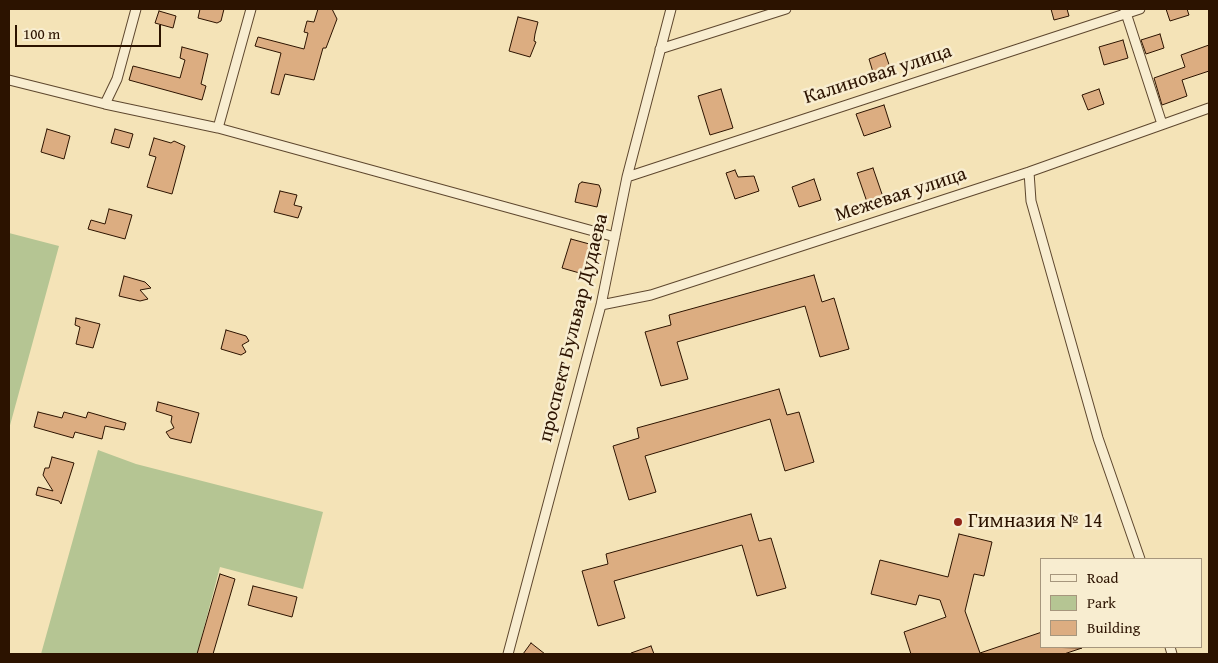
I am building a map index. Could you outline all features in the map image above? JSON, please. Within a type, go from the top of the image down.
[{"type":"street","points":[[105,104],[117,79],[136,9]]},
{"type":"street","points":[[218,128],[251,9]]},
{"type":"street","name":"проспект Бульвар Дудаева","points":[[508,654],[601,306],[628,177],[671,9]]},
{"type":"street","points":[[660,50],[786,9]]},
{"type":"street","name":"Калиновая улица","points":[[628,177],[1126,11],[1140,9]]},
{"type":"street","points":[[1126,11],[1162,124]]},
{"type":"street","points":[[9,80],[105,104],[218,128],[615,237]]},
{"type":"street","name":"Межевая улица","points":[[601,306],[651,295],[1029,172],[1209,108]]},
{"type":"street","points":[[1029,172],[1031,201],[1096,428],[1140,558]]},
{"type":"green space","points":[[9,233],[59,246],[9,429]]},
{"type":"green space","points":[[98,450],[136,464],[323,512],[303,589],[220,567],[197,654],[41,654]]},
{"type":"building","points":[[200,9],[224,9],[221,21],[217,23],[198,18]]},
{"type":"building","points":[[318,9],[332,9],[337,19],[326,48],[323,48],[314,80],[285,74],[279,95],[271,93],[281,53],[255,46],[258,37],[304,49],[308,33],[304,32],[307,21],[314,22]]},
{"type":"building","points":[[1051,9],[1067,9],[1069,16],[1054,20]]},
{"type":"building","points":[[1166,9],[1187,9],[1189,15],[1170,21]]},
{"type":"building","points":[[159,11],[176,16],[173,28],[155,23]]},
{"type":"building","points":[[518,17],[538,22],[534,41],[536,42],[530,57],[509,51]]},
{"type":"building","points":[[1160,34],[1164,48],[1146,54],[1141,40]]},
{"type":"building","points":[[1123,40],[1128,58],[1104,65],[1099,47]]},
{"type":"building","points":[[1209,45],[1209,71],[1182,80],[1187,96],[1162,105],[1154,78],[1185,67],[1181,55]]},
{"type":"building","points":[[182,47],[208,54],[201,84],[206,86],[202,100],[129,80],[133,66],[180,78],[185,60],[180,58]]},
{"type":"building","points":[[885,53],[893,76],[876,82],[869,59]]},
{"type":"building","points":[[721,89],[733,128],[710,135],[698,96]]},
{"type":"building","points":[[1099,89],[1104,104],[1088,110],[1082,95]]},
{"type":"building","points":[[884,105],[891,127],[864,136],[856,114]]},
{"type":"building","points":[[47,129],[70,136],[64,159],[41,152]]},
{"type":"building","points":[[115,129],[133,134],[129,148],[111,143]]},
{"type":"building","points":[[154,138],[171,143],[174,141],[185,146],[172,194],[147,187],[156,157],[149,155]]},
{"type":"building","points":[[873,168],[883,197],[867,202],[857,173]]},
{"type":"building","points":[[735,170],[738,177],[754,176],[759,191],[735,199],[726,173]]},
{"type":"building","points":[[814,179],[821,200],[799,207],[792,187]]},
{"type":"building","points":[[582,182],[599,185],[601,190],[597,207],[575,202],[579,184]]},
{"type":"building","points":[[280,191],[297,195],[294,205],[302,207],[298,218],[274,212]]},
{"type":"building","points":[[109,209],[132,215],[125,239],[88,229],[91,220],[105,224]]},
{"type":"building","points":[[571,239],[593,245],[583,274],[562,268]]},
{"type":"building","points":[[814,275],[822,302],[834,298],[849,349],[820,357],[805,306],[677,342],[688,379],[661,386],[645,332],[671,325],[669,315]]},
{"type":"building","points":[[124,276],[145,282],[151,288],[140,290],[148,299],[140,301],[119,296]]},
{"type":"building","points":[[76,318],[100,324],[93,348],[76,344],[80,327],[75,325]]},
{"type":"building","points":[[226,330],[246,336],[249,341],[242,345],[246,352],[241,355],[221,349]]},
{"type":"building","points":[[779,389],[787,415],[799,412],[814,462],[785,471],[770,419],[645,456],[656,492],[629,500],[613,446],[639,438],[637,428]]},
{"type":"building","points":[[158,402],[199,413],[191,443],[170,438],[166,432],[174,428],[171,422],[172,416],[156,411]]},
{"type":"building","points":[[38,412],[62,418],[64,412],[86,418],[88,412],[126,423],[124,430],[105,426],[102,439],[75,432],[73,438],[34,427]]},
{"type":"building","points":[[52,457],[74,463],[61,504],[59,501],[36,495],[38,487],[53,491],[43,475],[45,468],[49,468]]},
{"type":"building","points":[[751,514],[759,541],[771,538],[786,588],[757,596],[742,545],[614,581],[625,618],[598,626],[582,571],[608,564],[606,554]]},
{"type":"building","points":[[959,534],[992,542],[984,576],[974,574],[965,611],[980,653],[1040,633],[1040,648],[1082,648],[1064,654],[911,654],[904,632],[946,617],[940,600],[919,595],[916,605],[871,594],[880,560],[948,577]]},
{"type":"building","points":[[220,574],[235,579],[213,654],[197,654]]},
{"type":"building","points":[[253,586],[297,597],[292,617],[248,605]]},
{"type":"building","points":[[531,643],[545,654],[523,654]]},
{"type":"building","points":[[651,646],[654,654],[631,654],[631,653]]},
{"type":"place","name":"Гимназия № 14","points":[[958,522]]}]
